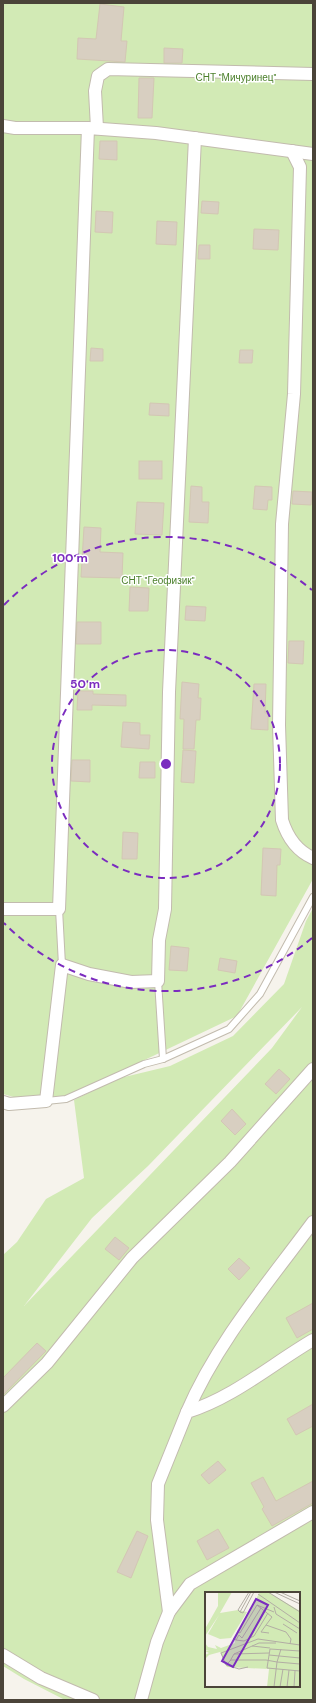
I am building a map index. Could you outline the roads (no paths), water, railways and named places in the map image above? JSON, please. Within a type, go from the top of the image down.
[{"type":"street","points":[[3,909],[59,908],[92,128],[95,91],[98,76],[108,69],[313,74]]},
{"type":"street","points":[[3,126],[15,128],[92,128],[196,138],[313,154]]},
{"type":"street","points":[[3,1102],[9,1104],[46,1101],[62,965],[89,974],[131,982],[158,981],[159,940],[165,909],[169,692],[196,138]]},
{"type":"street","points":[[292,151],[300,167],[294,394],[282,524],[279,725],[282,820],[286,834],[304,854],[313,858]]},
{"type":"street","points":[[3,1406],[48,1363],[132,1258],[230,1162],[313,1069]]},
{"type":"street","points":[[170,1612],[157,1520],[158,1484],[197,1388],[223,1343],[313,1222]]},
{"type":"street","points":[[187,1412],[201,1408],[249,1382],[313,1340]]},
{"type":"street","points":[[141,1700],[157,1642],[170,1612],[190,1584],[313,1512]]},
{"type":"street","points":[[3,1655],[41,1678],[93,1700]]},
{"type":"lane","points":[[46,1101],[66,1099],[144,1064],[164,1059],[230,1029],[260,994],[313,897]]},
{"type":"lane","points":[[59,908],[62,965]]},
{"type":"lane","points":[[158,981],[164,1059]]},
{"type":"park label","name":"СНТ \"Мичуринец\"","points":[[236,77]]},
{"type":"park label","name":"СНТ \"Геофизик\"","points":[[158,580]]}]
